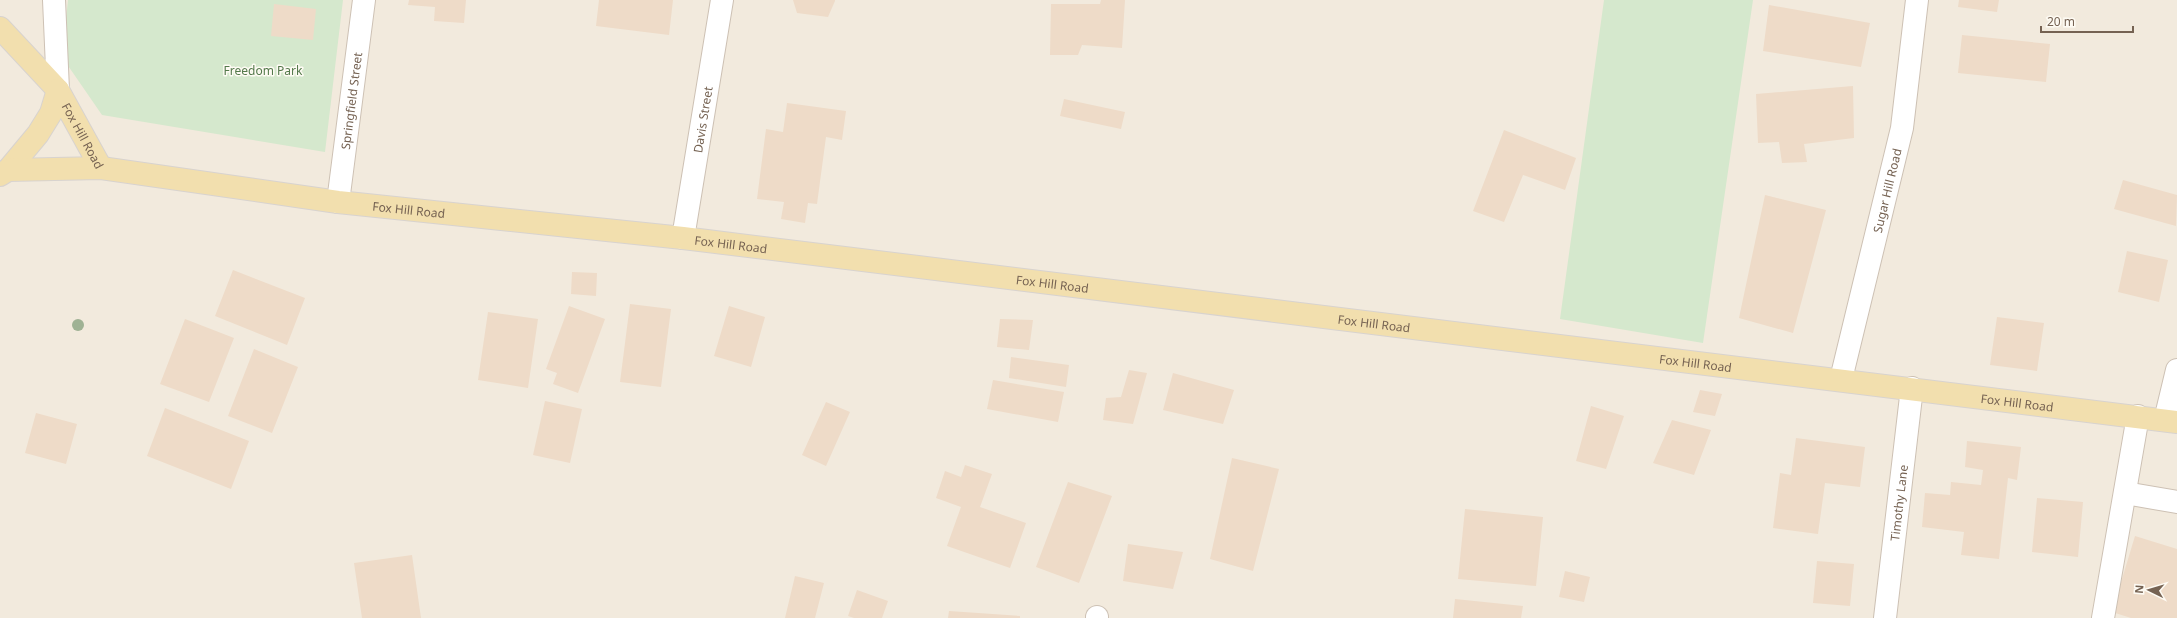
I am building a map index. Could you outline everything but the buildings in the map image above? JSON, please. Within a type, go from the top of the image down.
[{"type":"main road","name":"Fox Hill Road","points":[[0,28],[58,90],[101,168],[338,202],[683,238],[1841,379],[2171,421]]},
{"type":"main road","points":[[4,173],[38,134],[51,113],[58,90]]},
{"type":"main road","points":[[4,173],[101,168]]},
{"type":"street","points":[[54,0],[58,90]]},
{"type":"street","name":"Springfield Street","points":[[338,202],[364,0]]},
{"type":"street","name":"Davis Street","points":[[683,238],[722,0]]},
{"type":"street","name":"Sugar Hill Road","points":[[1841,379],[1902,128],[1917,0]]},
{"type":"street","points":[[2171,421],[2177,370]]},
{"type":"street","name":"Timothy Lane","points":[[1885,618],[1912,388]]},
{"type":"street","points":[[2103,618],[2138,416]]},
{"type":"street","points":[[2124,493],[2177,502]]},
{"type":"shaded area","points":[[0,0],[2177,0],[2177,618],[0,618]]},
{"type":"green space","name":"Freedom Park","points":[[68,0],[343,0],[325,152],[102,115],[62,57]]},
{"type":"green space","points":[[1604,0],[1753,0],[1703,343],[1560,319]]}]
